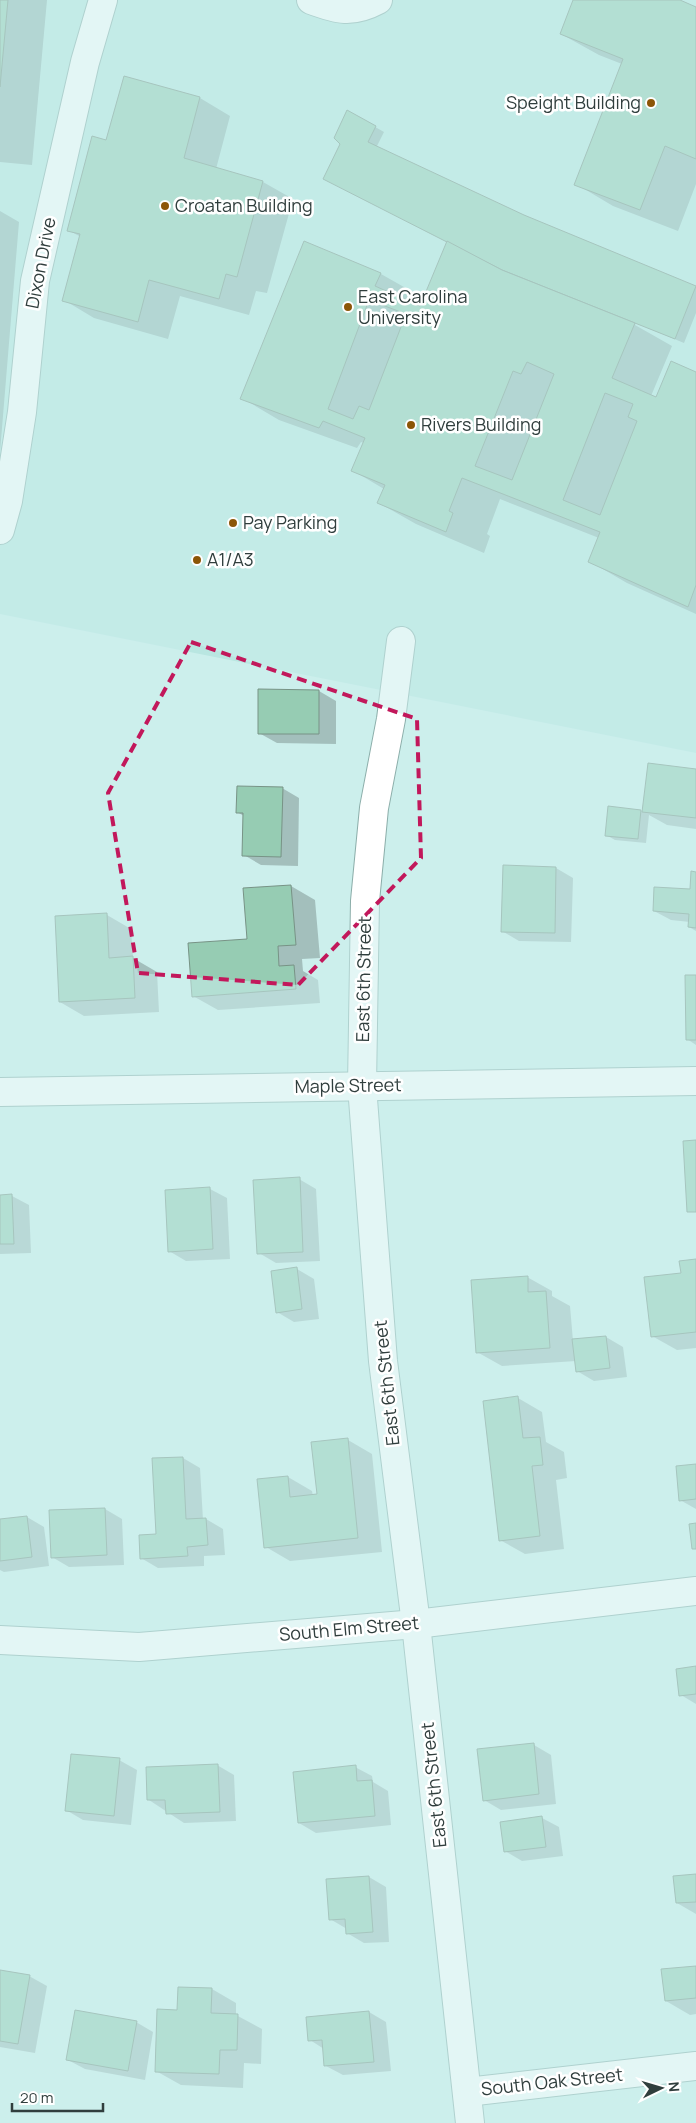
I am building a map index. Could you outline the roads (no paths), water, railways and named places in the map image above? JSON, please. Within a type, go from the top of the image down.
[{"type":"street","name":"Dixon Drive","points":[[0,530],[8,501],[22,412],[35,281],[85,62],[103,0]]},
{"type":"street","points":[[314,1],[332,8],[362,9],[378,0]]},
{"type":"street","name":"East 6th Street","points":[[401,641],[391,719],[374,808],[366,901],[362,1086],[383,1360],[416,1624],[470,2123]]},
{"type":"street","name":"Maple Street","points":[[0,1092],[696,1081]]},
{"type":"street","name":"South Elm Street","points":[[0,1640],[139,1647],[416,1624],[696,1591]]},
{"type":"street","name":"South Oak Street","points":[[467,2092],[696,2066]]},
{"type":"place","name":"Speight Building","points":[[651,103]]},
{"type":"place","name":"Croatan Building","points":[[165,206]]},
{"type":"place","name":"East Carolina University","points":[[348,307]]},
{"type":"place","name":"Rivers Building","points":[[411,425]]},
{"type":"place","name":"Pay Parking","points":[[233,523]]},
{"type":"place","name":"A1/A3","points":[[197,560]]}]
